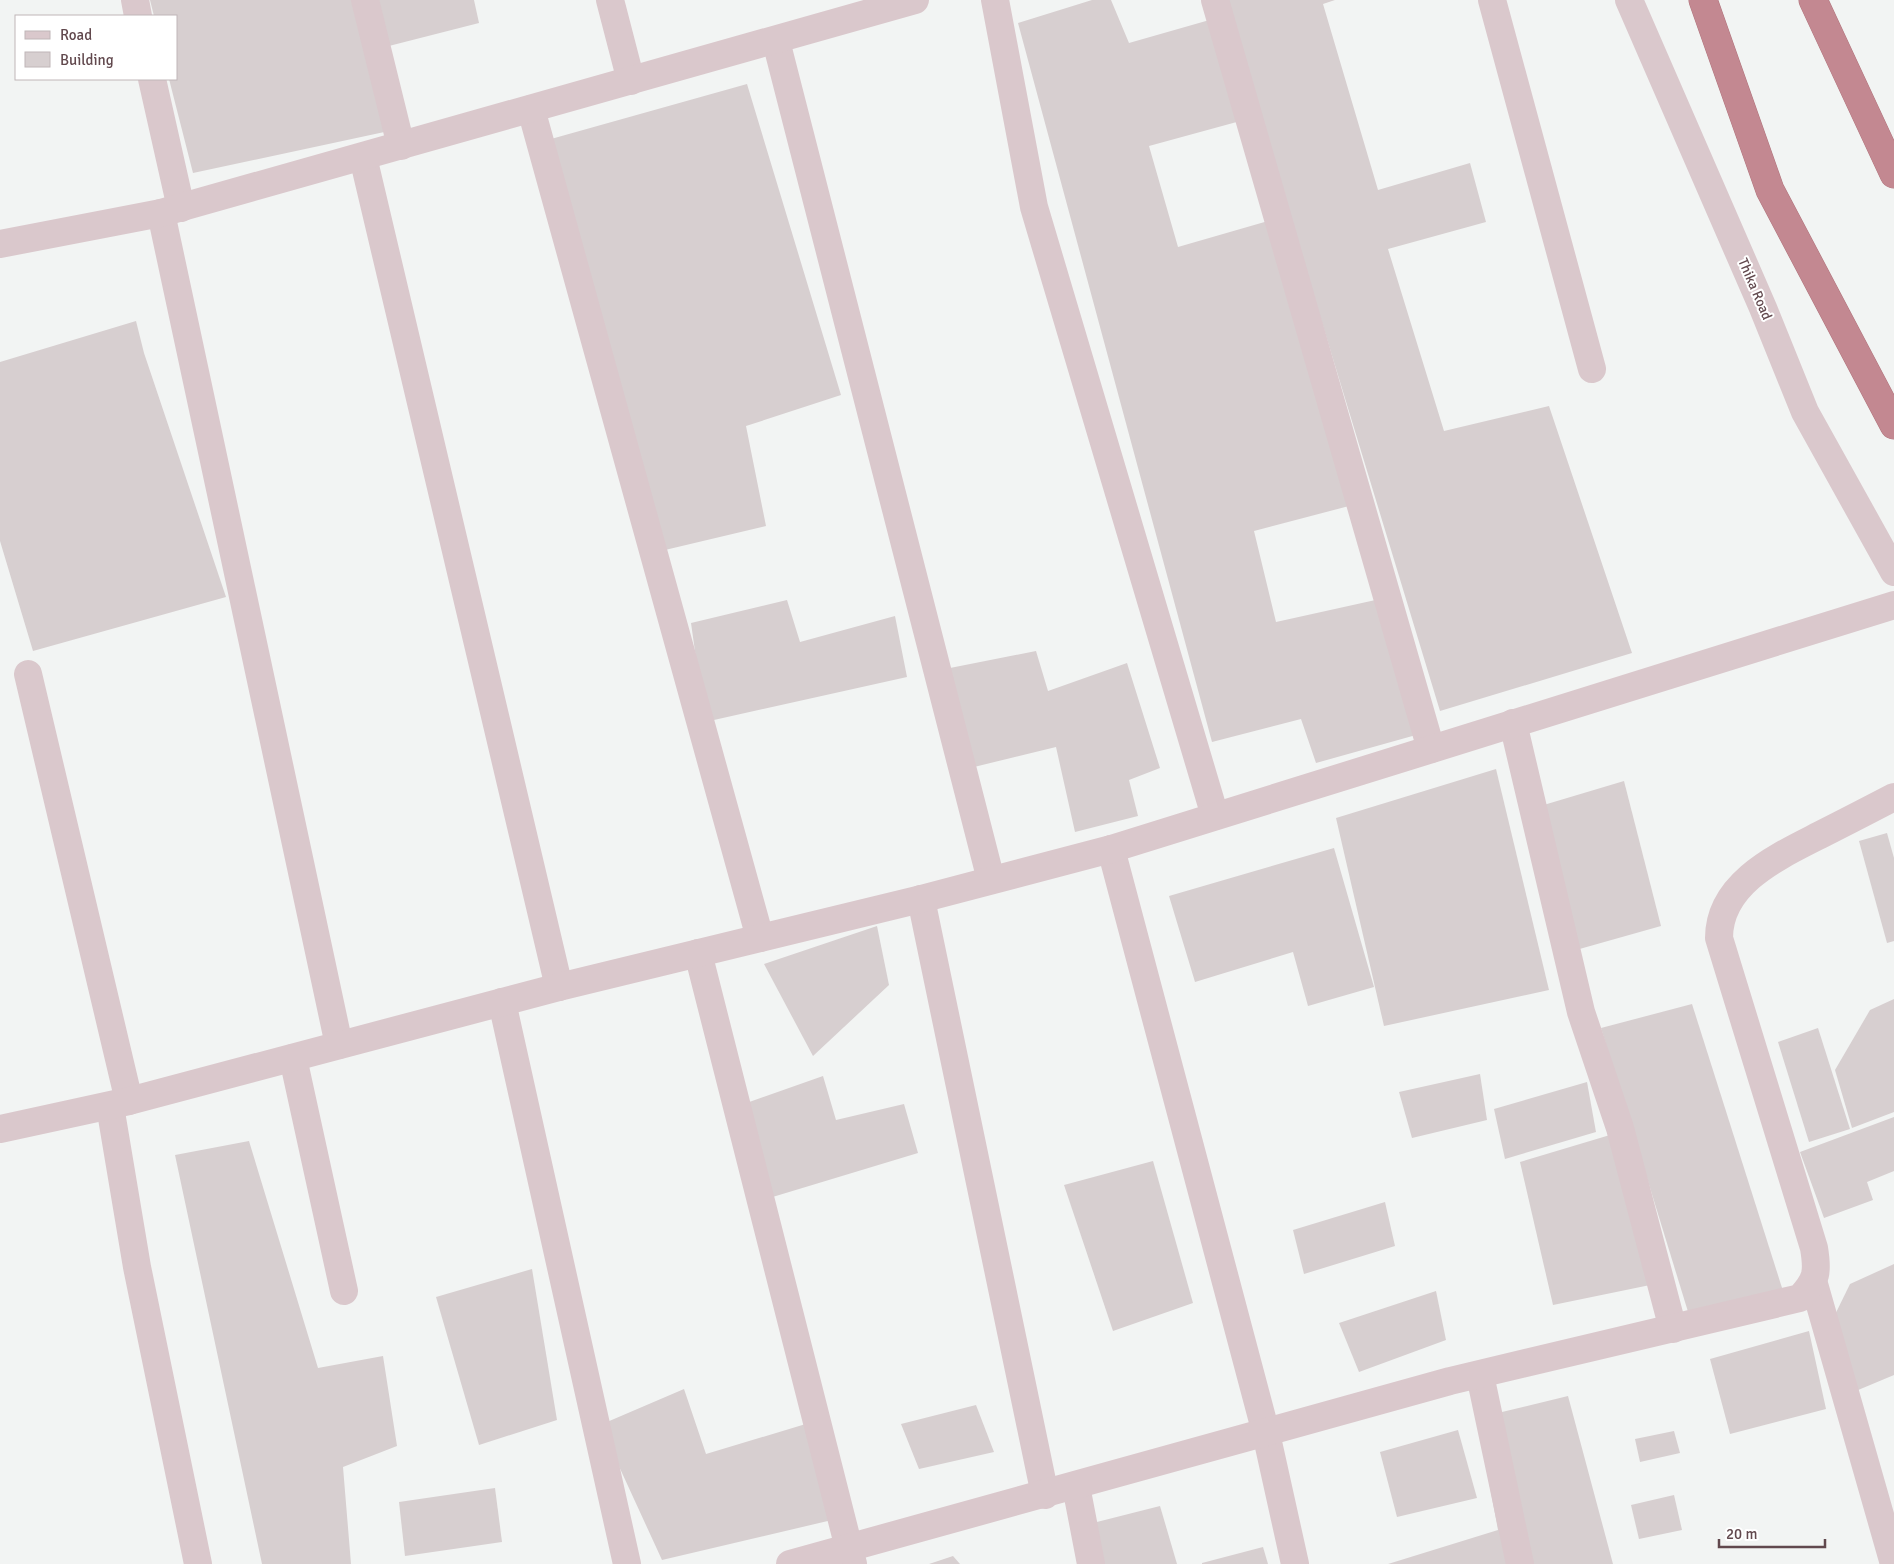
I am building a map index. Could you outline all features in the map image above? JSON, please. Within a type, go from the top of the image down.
[{"type":"highway","points":[[1703,0],[1770,190],[1894,425]]},
{"type":"highway","points":[[1813,0],[1894,174]]},
{"type":"street","points":[[135,0],[138,15]]},
{"type":"street","points":[[365,0],[402,146]]},
{"type":"street","points":[[610,0],[631,81]]},
{"type":"street","points":[[0,244],[171,211],[776,41],[839,10],[915,0]]},
{"type":"street","points":[[995,0],[1034,207],[1215,816]]},
{"type":"street","points":[[1215,0],[1431,750]]},
{"type":"street","points":[[1492,0],[1592,369]]},
{"type":"street","name":"Thika Road","points":[[1628,0],[1763,308],[1805,412],[1894,572]]},
{"type":"street","points":[[776,41],[990,880]]},
{"type":"street","points":[[152,80],[171,211],[339,1045]]},
{"type":"street","points":[[531,109],[760,938]]},
{"type":"street","points":[[363,157],[558,987]]},
{"type":"street","points":[[0,1129],[119,1104],[558,987],[921,900],[1110,849],[1894,605]]},
{"type":"street","points":[[28,674],[119,1104],[137,1267],[198,1564]]},
{"type":"street","points":[[1513,723],[1581,1012],[1620,1128],[1673,1330]]},
{"type":"street","points":[[1894,797],[1778,857],[1754,873],[1732,898],[1719,921],[1719,938],[1814,1248],[1817,1266],[1814,1284],[1894,1564]]},
{"type":"street","points":[[1110,849],[1266,1433],[1295,1564]]},
{"type":"street","points":[[921,900],[1045,1495]]},
{"type":"street","points":[[698,953],[851,1557]]},
{"type":"street","points":[[502,1002],[626,1564]]},
{"type":"street","points":[[293,1058],[344,1291]]},
{"type":"street","points":[[790,1564],[851,1557],[1045,1495],[1266,1433],[1480,1375],[1800,1298],[1814,1284]]},
{"type":"street","points":[[1480,1375],[1520,1564]]},
{"type":"street","points":[[1076,1486],[1091,1564]]},
{"type":"building","points":[[150,0],[356,0],[389,131],[193,173],[169,80],[178,80],[178,15],[154,15]]},
{"type":"building","points":[[373,0],[474,0],[479,23],[385,47]]},
{"type":"building","points":[[1092,0],[1111,0],[1129,43],[1213,19],[1244,120],[1149,146],[1178,247],[1268,221],[1349,506],[1254,531],[1276,622],[1380,599],[1416,735],[1316,763],[1301,719],[1212,742],[1018,23]]},
{"type":"building","points":[[1224,0],[1335,0],[1323,4],[1378,190],[1470,163],[1486,222],[1388,249],[1444,431],[1549,406],[1632,653],[1440,711]]},
{"type":"building","points":[[747,84],[841,395],[746,426],[766,526],[665,550],[551,139]]},
{"type":"building","points":[[136,321],[144,353],[226,597],[33,651],[0,541],[0,362]]},
{"type":"building","points":[[787,600],[800,642],[895,616],[907,677],[705,722],[691,623]]},
{"type":"building","points":[[1036,651],[1048,691],[1127,663],[1160,768],[1129,780],[1138,816],[1075,832],[1056,747],[974,767],[950,668]]},
{"type":"building","points":[[1496,769],[1549,990],[1384,1026],[1336,818]]},
{"type":"building","points":[[1624,781],[1661,926],[1576,950],[1537,807]]},
{"type":"building","points":[[1887,833],[1894,858],[1894,941],[1887,943],[1859,841]]},
{"type":"building","points":[[1334,848],[1374,987],[1308,1006],[1293,952],[1195,982],[1169,896]]},
{"type":"building","points":[[877,926],[889,985],[813,1056],[764,964]]},
{"type":"building","points":[[1894,999],[1894,1112],[1852,1128],[1835,1070],[1870,1010]]},
{"type":"building","points":[[1692,1004],[1783,1291],[1689,1315],[1601,1028]]},
{"type":"building","points":[[1818,1028],[1850,1129],[1809,1142],[1778,1042]]},
{"type":"building","points":[[1480,1074],[1487,1120],[1412,1138],[1399,1092]]},
{"type":"building","points":[[823,1076],[836,1120],[904,1104],[918,1153],[766,1199],[738,1106]]},
{"type":"building","points":[[1587,1082],[1596,1132],[1505,1159],[1494,1109]]},
{"type":"building","points":[[1894,1117],[1894,1171],[1867,1182],[1873,1200],[1824,1218],[1800,1152]]},
{"type":"building","points":[[1620,1132],[1655,1284],[1553,1305],[1520,1162]]},
{"type":"building","points":[[249,1141],[318,1368],[383,1356],[397,1446],[343,1467],[351,1564],[262,1564],[175,1155]]},
{"type":"building","points":[[1153,1161],[1193,1303],[1113,1331],[1064,1185]]},
{"type":"building","points":[[1385,1202],[1395,1246],[1304,1274],[1293,1230]]},
{"type":"building","points":[[1894,1264],[1894,1375],[1851,1393],[1827,1331],[1850,1284]]},
{"type":"building","points":[[532,1269],[557,1420],[479,1445],[436,1297]]},
{"type":"building","points":[[1436,1291],[1446,1340],[1359,1372],[1339,1323]]},
{"type":"building","points":[[1809,1331],[1826,1409],[1730,1434],[1710,1359]]},
{"type":"building","points":[[684,1389],[706,1454],[809,1423],[832,1520],[662,1560],[600,1425]]},
{"type":"building","points":[[1568,1396],[1613,1564],[1388,1564],[1498,1530],[1477,1418]]},
{"type":"building","points":[[976,1405],[994,1452],[919,1469],[901,1424]]},
{"type":"building","points":[[1458,1430],[1477,1498],[1397,1517],[1380,1452]]},
{"type":"building","points":[[1674,1431],[1680,1453],[1640,1462],[1635,1439]]},
{"type":"building","points":[[495,1488],[502,1542],[405,1556],[399,1502]]},
{"type":"building","points":[[1674,1495],[1682,1530],[1639,1539],[1631,1505]]},
{"type":"building","points":[[1160,1506],[1177,1564],[1096,1564],[1089,1524]]},
{"type":"building","points":[[1263,1547],[1268,1564],[1202,1564],[1202,1563]]},
{"type":"building","points":[[953,1556],[960,1564],[929,1564]]}]
